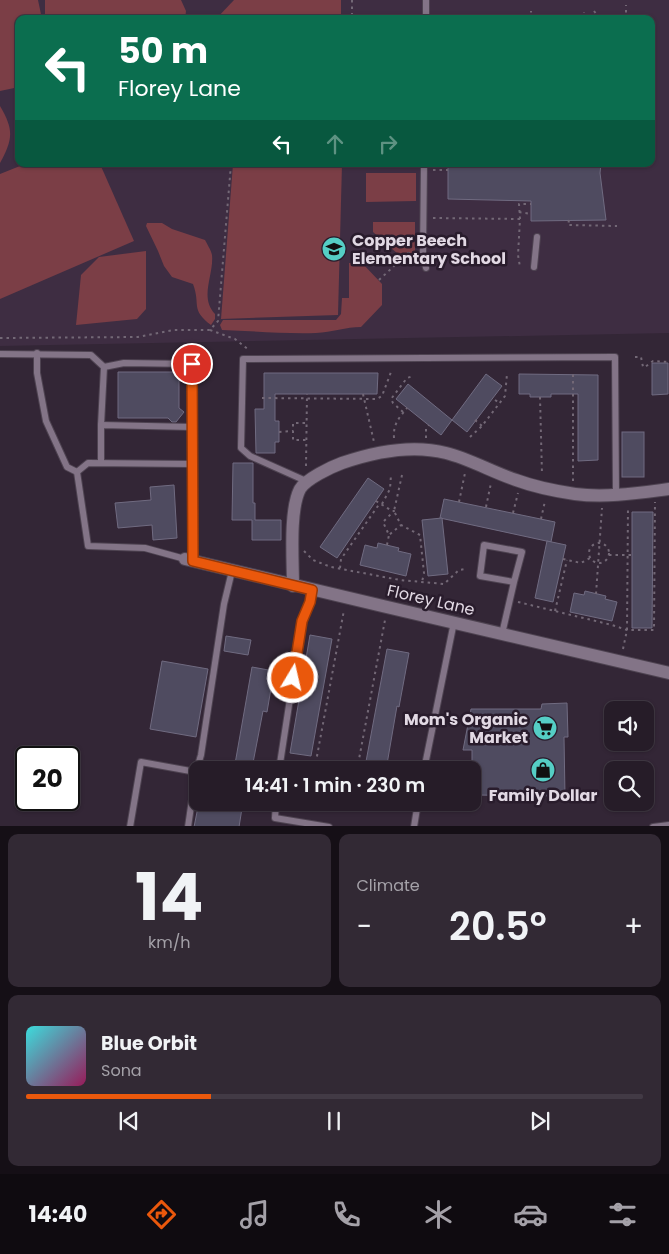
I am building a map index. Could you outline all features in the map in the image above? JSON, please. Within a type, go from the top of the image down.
[{"type":"street","points":[[294,586],[294,510],[301,488],[331,467],[362,456],[410,450],[444,452],[470,460],[515,480],[542,488],[577,494],[616,495],[669,489]]},
{"type":"street","name":"Florey Lane","points":[[189,560],[669,674]]},
{"type":"lane","points":[[426,0],[426,15]]},
{"type":"lane","points":[[424,167],[423,253],[426,268]]},
{"type":"lane","points":[[534,267],[537,237]]},
{"type":"lane","points":[[0,354],[92,354],[104,367],[101,463]]},
{"type":"lane","points":[[37,354],[37,373],[46,421],[67,467],[77,472]]},
{"type":"lane","points":[[308,482],[250,456],[241,448],[243,359],[615,357],[616,495]]},
{"type":"lane","points":[[77,472],[88,546],[145,548],[189,560],[192,464],[192,364],[124,363],[104,367]]},
{"type":"lane","points":[[101,425],[192,427]]},
{"type":"lane","points":[[77,472],[88,463],[192,464]]},
{"type":"lane","points":[[502,634],[522,552],[484,545],[480,576],[514,582]]},
{"type":"lane","points":[[199,761],[224,604],[232,571]]},
{"type":"lane","points":[[280,761],[302,621],[310,602],[312,590]]},
{"type":"lane","points":[[426,761],[454,622]]},
{"type":"lane","points":[[130,826],[141,762],[189,771]]},
{"type":"lane","points":[[188,826],[190,811]]},
{"type":"lane","points":[[275,811],[275,818],[329,826]]},
{"type":"lane","points":[[414,826],[416,811]]},
{"type":"lane","points":[[653,826],[667,826]]},
{"type":"path","points":[[352,0],[352,15]]},
{"type":"path","points":[[626,5],[626,15]]},
{"type":"path","points":[[530,15],[531,11]]},
{"type":"path","points":[[594,11],[597,15]]},
{"type":"path","points":[[210,330],[218,322],[230,167]]},
{"type":"path","points":[[424,167],[448,170]]},
{"type":"path","points":[[520,267],[518,255],[519,204],[531,204]]},
{"type":"path","points":[[519,212],[531,214]]},
{"type":"path","points":[[424,218],[520,219]]},
{"type":"path","points":[[569,220],[568,225],[617,226]]},
{"type":"path","points":[[379,280],[408,253],[415,253]]},
{"type":"path","points":[[0,338],[138,337],[173,330],[210,330],[235,339],[261,360]]},
{"type":"path","points":[[635,357],[642,357],[643,367],[653,361],[669,362]]},
{"type":"path","points":[[262,398],[377,399],[382,396],[391,372]]},
{"type":"path","points":[[573,373],[572,481],[578,482]]},
{"type":"path","points":[[470,437],[482,426],[505,396],[507,374]]},
{"type":"path","points":[[404,412],[391,399],[407,378],[413,376]]},
{"type":"path","points":[[278,398],[279,394]]},
{"type":"path","points":[[306,468],[307,394]]},
{"type":"path","points":[[334,394],[335,399]]},
{"type":"path","points":[[363,394],[374,442]]},
{"type":"path","points":[[540,397],[542,475]]},
{"type":"path","points":[[495,400],[500,403]]},
{"type":"path","points":[[394,440],[396,421],[407,408]]},
{"type":"path","points":[[476,420],[482,426]]},
{"type":"path","points":[[306,422],[293,423],[293,440],[306,440]]},
{"type":"path","points":[[426,440],[426,430],[429,425]]},
{"type":"path","points":[[279,432],[293,431]]},
{"type":"path","points":[[459,502],[466,470]]},
{"type":"path","points":[[537,474],[549,477]]},
{"type":"path","points":[[340,568],[341,559],[390,489],[392,475]]},
{"type":"path","points":[[387,545],[389,535],[383,522],[394,512],[402,475]]},
{"type":"path","points":[[486,508],[492,481]]},
{"type":"path","points":[[513,513],[519,491]]},
{"type":"path","points":[[540,519],[546,498]]},
{"type":"path","points":[[376,501],[394,512],[401,525],[420,534],[424,573],[422,582]]},
{"type":"path","points":[[510,600],[628,630],[654,630],[655,502]]},
{"type":"path","points":[[622,652],[628,630],[628,505]]},
{"type":"path","points":[[596,594],[602,506]]},
{"type":"path","points":[[360,524],[364,527]]},
{"type":"path","points":[[389,535],[401,525]]},
{"type":"path","points":[[600,543],[606,545],[609,554],[606,560],[598,563],[593,562],[588,553],[590,547],[600,543]]},
{"type":"path","points":[[304,551],[313,560],[331,567],[370,575],[422,582],[444,584],[458,570],[465,569]]},
{"type":"path","points":[[609,554],[632,554]]},
{"type":"path","points":[[562,559],[581,563],[590,558]]},
{"type":"path","points":[[555,611],[567,560]]},
{"type":"path","points":[[316,761],[344,610]]},
{"type":"path","points":[[360,761],[385,620]]},
{"type":"shaded area","name":"Copper Beech Elementary School","points":[[0,0],[669,0],[669,333],[0,346]]},
{"type":"shaded area","points":[[0,0],[38,0],[41,15],[15,15],[15,88],[0,91]]},
{"type":"shaded area","points":[[45,0],[181,0],[186,11],[186,15],[45,15]]},
{"type":"shaded area","points":[[234,0],[341,0],[341,15],[220,15]]},
{"type":"shaded area","points":[[0,106],[8,122],[10,134],[0,163]]},
{"type":"shaded area","points":[[18,167],[101,167],[134,241],[0,299],[0,174]]},
{"type":"shaded area","points":[[233,167],[342,167],[338,315],[221,319]]},
{"type":"shaded area","points":[[366,173],[416,173],[416,201],[366,202]]},
{"type":"shaded area","points":[[373,222],[415,222],[415,253],[398,254],[373,232]]},
{"type":"shaded area","points":[[147,223],[162,223],[172,229],[205,240],[212,255],[208,300],[215,314],[215,319],[211,325],[198,311],[193,284],[172,277],[164,266],[146,226]]},
{"type":"shaded area","points":[[146,251],[146,309],[137,319],[76,325],[81,275],[99,257]]},
{"type":"shaded area","points":[[349,263],[362,263],[382,284],[382,305],[361,327],[316,333],[222,330],[220,325],[223,320],[336,320],[341,314],[342,298],[349,298]]},
{"type":"building","name":"Copper Beech Elementary School","points":[[448,167],[601,167],[606,220],[531,221],[531,201],[448,199]]},
{"type":"building","points":[[652,363],[668,363],[668,394],[652,395]]},
{"type":"building","points":[[118,372],[179,372],[179,408],[184,412],[176,422],[172,422],[168,418],[118,418]]},
{"type":"building","points":[[264,373],[378,373],[377,394],[275,394],[275,421],[279,421],[279,442],[275,442],[275,453],[256,453],[255,409],[264,409]]},
{"type":"building","points":[[486,374],[502,386],[467,432],[452,420]]},
{"type":"building","points":[[519,374],[598,375],[598,460],[578,461],[578,394],[551,394],[551,397],[530,397],[530,394],[519,394]]},
{"type":"building","points":[[408,384],[452,420],[441,435],[396,399]]},
{"type":"building","points":[[622,432],[644,432],[644,477],[622,477]]},
{"type":"building","points":[[233,463],[253,463],[255,520],[281,520],[281,540],[252,540],[252,520],[232,520]]},
{"type":"building","points":[[368,478],[384,489],[337,558],[320,547]]},
{"type":"building","points":[[174,485],[177,538],[153,540],[152,525],[118,528],[115,503],[151,500],[150,487]]},
{"type":"building","points":[[444,499],[555,522],[551,542],[440,518]]},
{"type":"building","points":[[632,512],[653,512],[652,628],[632,628]]},
{"type":"building","points":[[442,518],[448,574],[428,576],[422,520]]},
{"type":"building","points":[[547,541],[566,545],[553,602],[535,598]]},
{"type":"building","points":[[378,543],[399,548],[398,551],[411,554],[406,576],[360,565],[365,545],[377,548]]},
{"type":"building","points":[[585,591],[606,596],[605,599],[617,602],[612,621],[570,612],[574,593],[584,595]]},
{"type":"building","points":[[310,635],[332,639],[311,756],[290,753]]},
{"type":"building","points":[[226,636],[251,640],[248,655],[224,651]]},
{"type":"building","points":[[387,649],[409,653],[388,761],[366,761]]},
{"type":"building","points":[[162,661],[208,669],[196,737],[150,729]]},
{"type":"building","points":[[252,667],[274,671],[267,712],[263,711],[253,761],[236,761]]},
{"type":"building","points":[[567,703],[568,737],[564,737],[565,796],[481,795],[481,761],[472,761],[472,750],[463,750],[471,709],[541,709],[542,704]]},
{"type":"building","points":[[197,811],[242,811],[239,826],[194,826]]},
{"type":"place","name":"Copper Beech Elementary School","points":[[334,249]]},
{"type":"place","name":"Mom's Organic Market","points":[[545,728]]},
{"type":"place","name":"Family Dollar","points":[[543,770]]},
{"type":"route","points":[[192,364],[193,561],[312,590],[310,602],[302,621],[293,678]]}]
